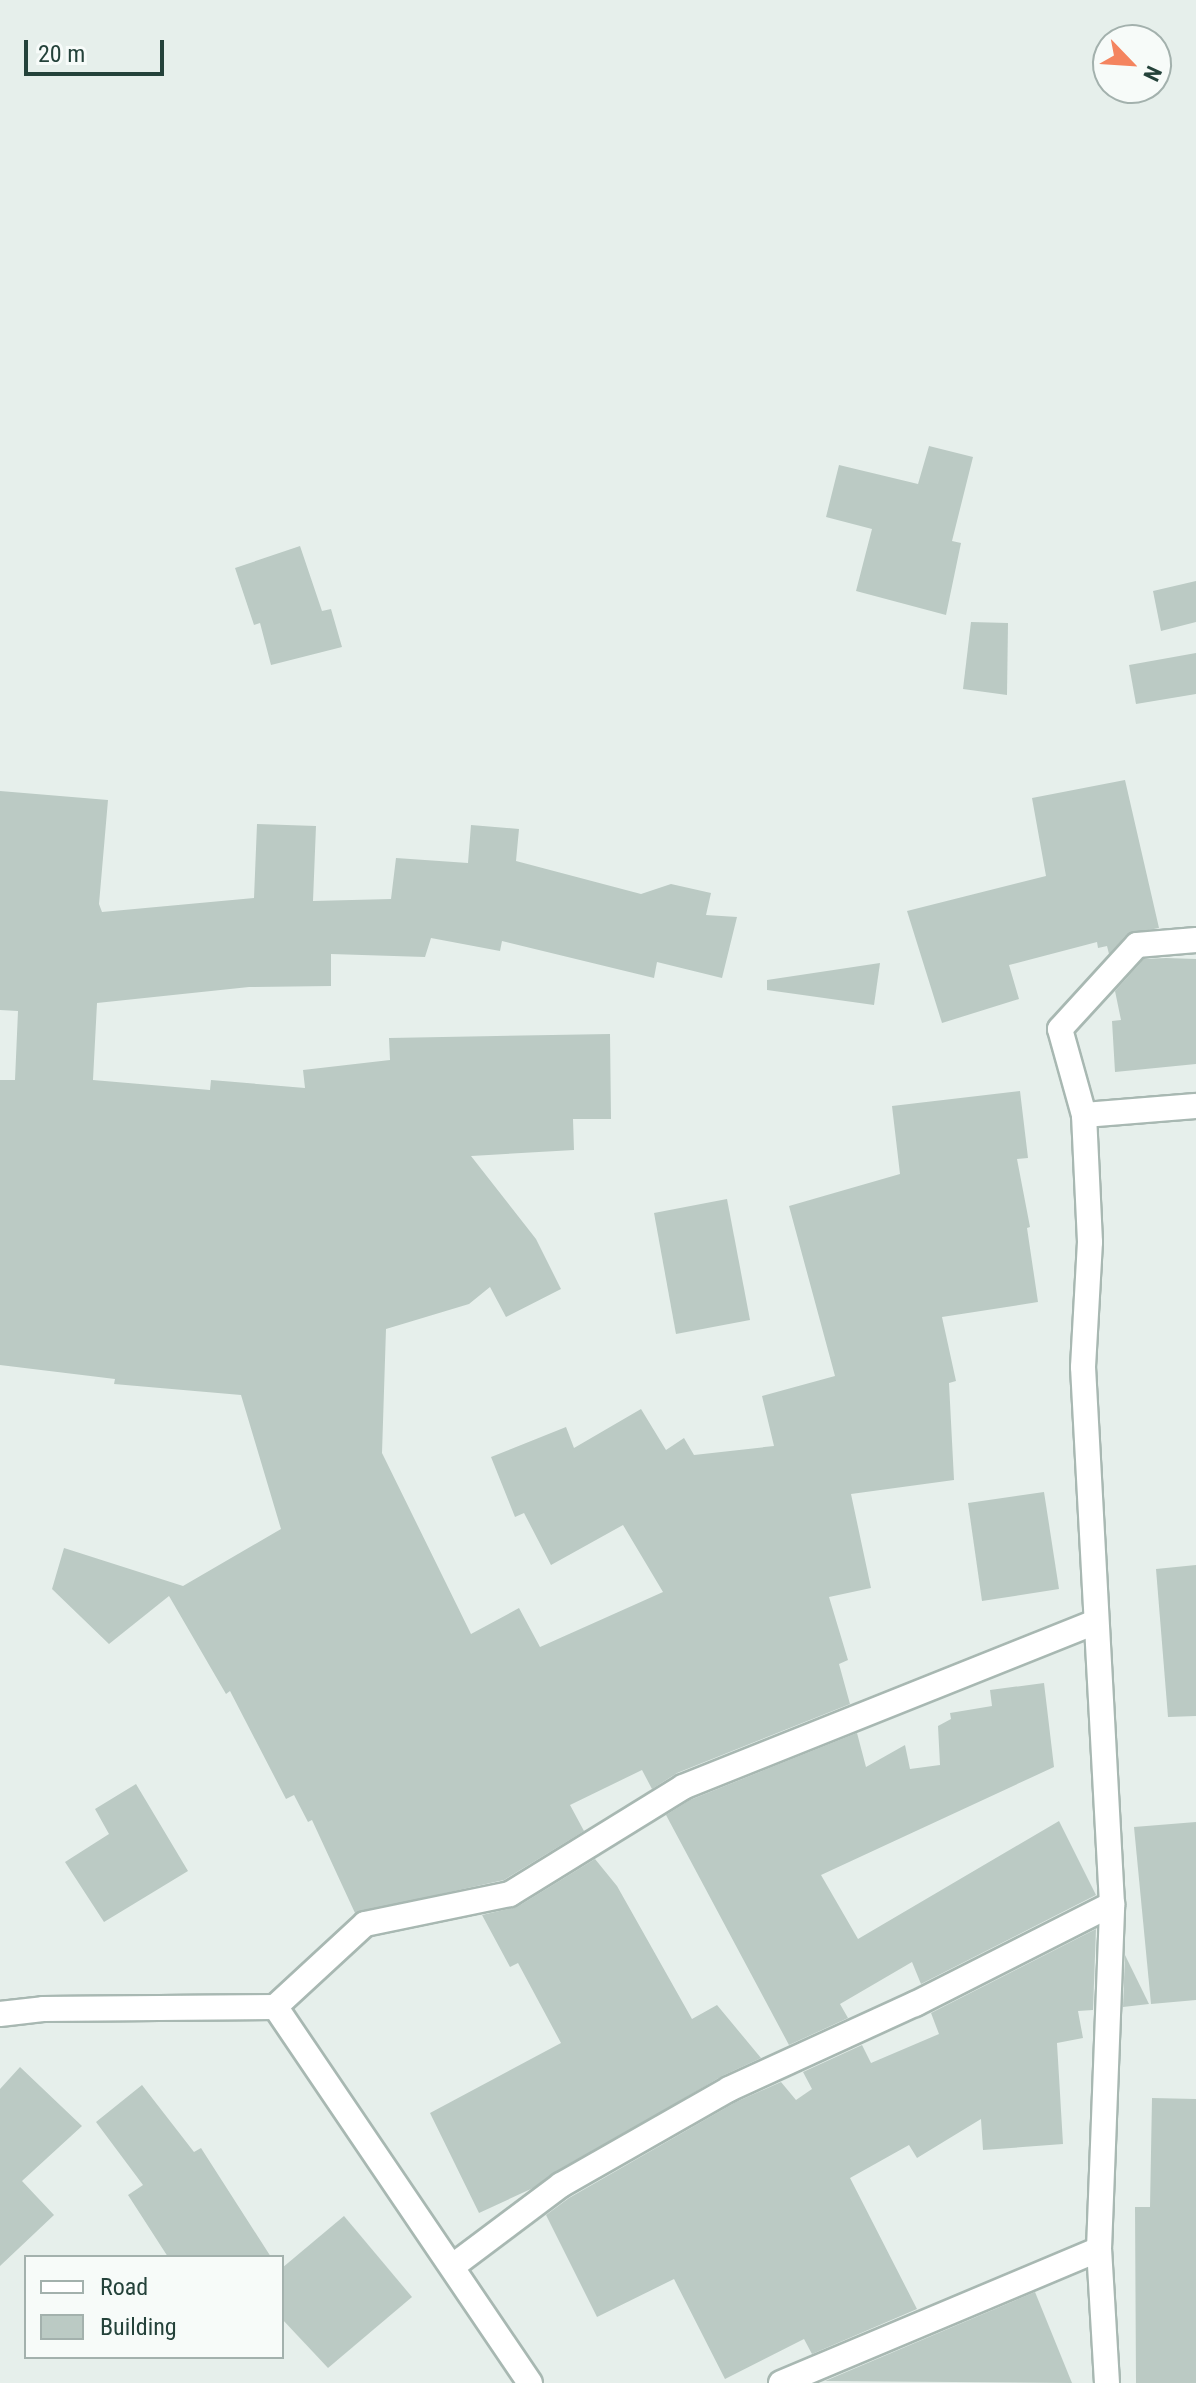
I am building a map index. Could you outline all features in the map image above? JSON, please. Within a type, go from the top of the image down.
[{"type":"street","points":[[1107,2383],[1099,2249],[1112,1904],[1083,1367],[1090,1242],[1084,1115],[1060,1029],[1137,945],[1196,940]]},
{"type":"street","points":[[1084,1115],[1196,1106]]},
{"type":"street","points":[[0,2014],[43,2009],[275,2007],[365,1924],[510,1894],[683,1787],[1095,1622]]},
{"type":"street","points":[[453,2266],[561,2185],[729,2089],[915,2004],[1112,1904]]},
{"type":"street","points":[[275,2007],[530,2383]]},
{"type":"street","points":[[781,2383],[1099,2249]]},
{"type":"building","points":[[929,446],[973,457],[952,541],[961,543],[946,615],[856,591],[872,529],[826,517],[839,465],[918,484]]},
{"type":"building","points":[[300,546],[322,611],[331,609],[342,647],[271,665],[260,623],[254,625],[235,568]]},
{"type":"building","points":[[1196,581],[1196,622],[1161,631],[1153,591]]},
{"type":"building","points":[[971,622],[1008,623],[1007,695],[963,689]]},
{"type":"building","points":[[1196,653],[1196,694],[1136,704],[1129,665]]},
{"type":"building","points":[[1125,780],[1159,928],[1127,934],[1109,954],[1107,946],[1098,948],[1097,942],[1009,965],[1019,999],[942,1023],[907,911],[1046,876],[1032,798]]},
{"type":"building","points":[[0,791],[108,800],[99,904],[102,912],[254,898],[257,824],[316,826],[313,901],[391,899],[396,858],[468,863],[471,825],[519,829],[516,861],[641,894],[671,884],[711,893],[706,915],[737,917],[722,978],[657,962],[654,978],[502,941],[500,951],[431,938],[425,957],[331,954],[331,986],[249,987],[97,1003],[93,1080],[210,1090],[211,1080],[305,1088],[303,1070],[390,1060],[389,1038],[610,1034],[611,1119],[573,1119],[574,1150],[471,1156],[536,1239],[561,1289],[506,1317],[490,1287],[469,1304],[386,1329],[382,1453],[471,1634],[519,1608],[540,1647],[663,1592],[623,1525],[551,1565],[524,1513],[515,1517],[491,1457],[566,1427],[574,1448],[641,1409],[666,1450],[684,1438],[694,1455],[774,1446],[762,1396],[835,1376],[789,1206],[900,1174],[892,1106],[1020,1091],[1028,1158],[1017,1159],[1030,1227],[1027,1228],[1038,1302],[942,1317],[956,1381],[949,1383],[954,1480],[851,1494],[871,1588],[829,1597],[848,1660],[839,1664],[850,1704],[677,1773],[652,1789],[642,1770],[570,1805],[584,1831],[504,1880],[355,1913],[312,1820],[308,1822],[294,1795],[286,1799],[230,1691],[226,1694],[169,1596],[109,1644],[52,1589],[64,1548],[183,1586],[281,1529],[241,1395],[114,1384],[115,1379],[0,1365],[0,1080],[15,1080],[18,1011],[0,1010]]},
{"type":"building","points":[[1144,959],[1196,959],[1196,1064],[1115,1072],[1112,1021],[1121,1020],[1115,991]]},
{"type":"building","points":[[880,963],[874,1005],[767,990],[767,980]]},
{"type":"building","points":[[727,1199],[750,1320],[676,1334],[654,1213]]},
{"type":"building","points":[[1044,1492],[1059,1589],[982,1601],[968,1503]]},
{"type":"building","points":[[1196,1565],[1196,1716],[1168,1717],[1156,1569]]},
{"type":"building","points":[[1044,1683],[1054,1767],[821,1875],[858,1939],[1059,1821],[1096,1895],[921,1984],[912,1962],[840,2004],[848,2018],[789,2045],[666,1815],[690,1800],[857,1733],[866,1767],[905,1745],[910,1769],[940,1765],[938,1726],[951,1719],[950,1713],[992,1706],[990,1690]]},
{"type":"building","points":[[136,1784],[188,1871],[104,1922],[65,1862],[109,1834],[95,1809]]},
{"type":"building","points":[[1196,1822],[1196,2000],[1151,2004],[1134,1827]]},
{"type":"building","points":[[595,1859],[617,1886],[692,2019],[717,2005],[761,2058],[722,2076],[533,2188],[479,2213],[430,2113],[561,2043],[518,1963],[510,1967],[482,1915],[517,1907]]},
{"type":"building","points":[[1096,1929],[1093,2010],[1078,2011],[1083,2038],[1057,2043],[1063,2144],[983,2150],[981,2119],[917,2158],[909,2145],[850,2178],[917,2309],[812,2354],[804,2339],[725,2379],[674,2279],[597,2317],[546,2215],[569,2198],[736,2102],[781,2082],[796,2100],[812,2089],[803,2072],[862,2045],[871,2063],[939,2034],[931,2013]]},
{"type":"building","points":[[1125,1955],[1149,2004],[1123,2007]]},
{"type":"building","points":[[20,2067],[82,2126],[22,2181],[54,2215],[0,2266],[0,2089]]},
{"type":"building","points":[[142,2085],[194,2152],[201,2148],[270,2255],[167,2255],[128,2195],[143,2185],[96,2122]]},
{"type":"building","points":[[1152,2098],[1196,2099],[1196,2383],[1136,2383],[1135,2207],[1150,2207]]},
{"type":"building","points":[[344,2216],[412,2297],[328,2368],[284,2321],[284,2266]]},
{"type":"building","points":[[1035,2292],[1072,2383],[825,2381]]}]
